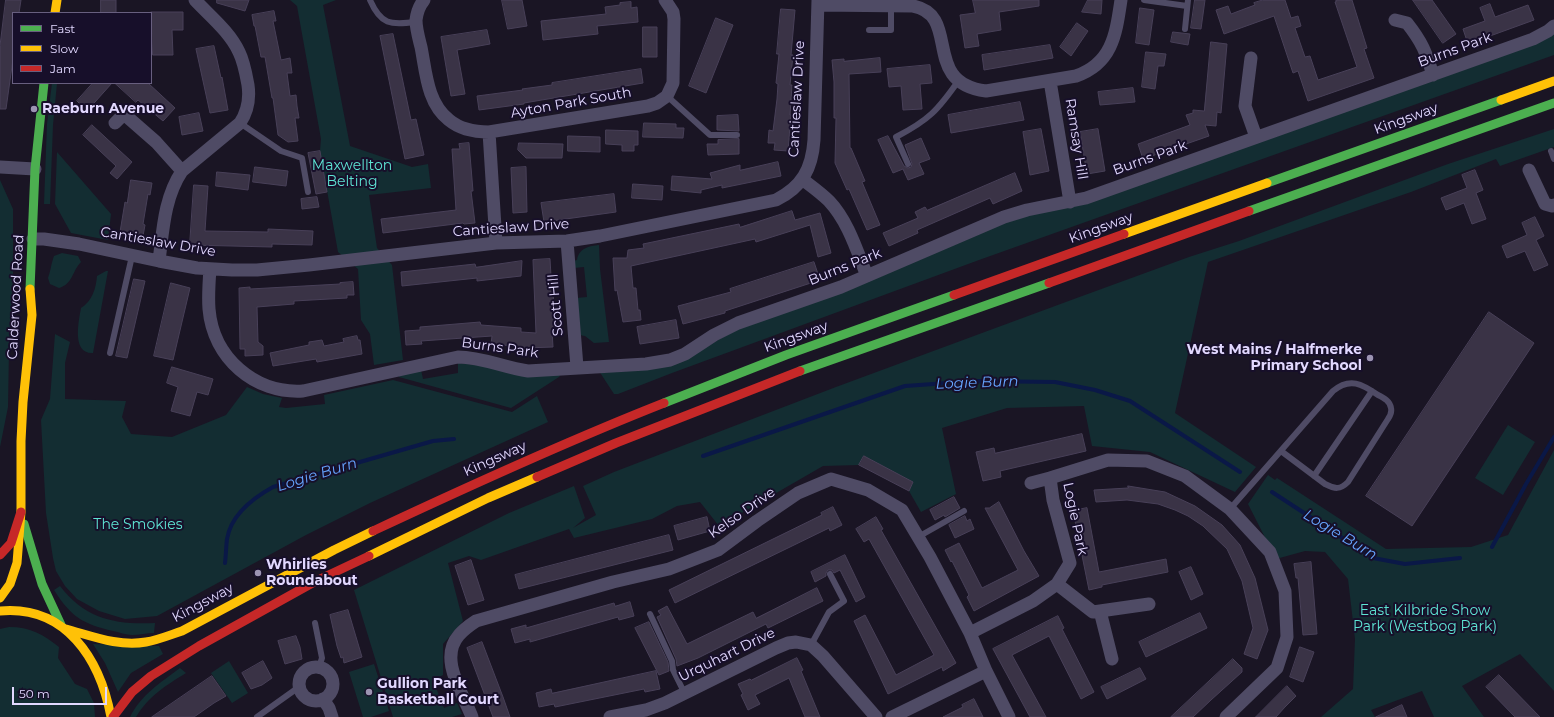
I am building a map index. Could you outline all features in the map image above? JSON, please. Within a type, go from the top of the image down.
[{"type":"main road","points":[[54,12],[57,0]]},
{"type":"main road","name":"Kingsway","points":[[112,717],[132,692],[221,621],[334,550],[458,491],[623,419],[786,355],[1554,81]]},
{"type":"main road","name":"Calderwood Road","points":[[0,598],[10,584],[17,563],[21,512],[21,441],[23,402],[32,315],[30,290],[35,169],[44,84]]},
{"type":"main road","name":"Kingsway","points":[[63,627],[114,641],[140,643],[221,621],[316,581],[482,501],[691,412],[789,375],[1552,105]]},
{"type":"main road","points":[[0,555],[10,543],[21,512]]},
{"type":"main road","name":"Calderwood Road","points":[[21,512],[42,584],[63,627]]},
{"type":"main road","points":[[0,611],[11,609],[31,612],[63,627],[82,648],[99,676],[105,689],[112,717]]},
{"type":"street","points":[[159,261],[168,200],[174,184],[182,171],[240,123],[247,109],[249,93],[240,52],[226,33],[195,0]]},
{"type":"street","points":[[416,22],[418,10],[424,0]]},
{"type":"street","points":[[665,0],[673,12],[674,20],[673,83],[667,96]]},
{"type":"street","points":[[818,3],[920,7],[926,10],[933,16],[939,28],[946,62],[953,74],[959,80],[972,88],[986,91],[1083,74],[1099,62],[1110,48],[1114,39],[1120,0]]},
{"type":"street","name":"Cantieslaw Drive","points":[[33,238],[79,244],[132,256],[210,269],[280,268],[496,244],[567,241],[600,236],[766,203],[776,200],[790,192],[802,179],[810,166],[813,150],[818,3]]},
{"type":"street","points":[[1395,20],[1407,23],[1422,43],[1433,75]]},
{"type":"street","name":"Ayton Park South","points":[[416,22],[429,88],[438,108],[448,120],[461,128],[477,132],[489,132],[648,106],[657,103],[667,96]]},
{"type":"street","name":"Burns Park","points":[[210,269],[209,310],[212,325],[221,349],[229,360],[242,373],[266,386],[281,390],[303,391],[458,357],[488,360],[517,370],[528,372],[577,367],[646,364],[670,360],[685,354],[714,335],[738,323],[812,298],[1011,215],[1033,208],[1086,198],[1533,39],[1554,26]]},
{"type":"street","points":[[1251,58],[1245,106],[1256,137]]},
{"type":"street","name":"Ramsay Hill","points":[[1050,81],[1070,202]]},
{"type":"street","points":[[115,123],[124,114],[156,142],[182,171]]},
{"type":"street","points":[[489,132],[496,244]]},
{"type":"street","points":[[0,167],[35,169]]},
{"type":"street","points":[[1528,170],[1545,204],[1554,205]]},
{"type":"street","points":[[802,179],[828,200],[836,209],[848,232],[867,276]]},
{"type":"street","name":"Scott Hill","points":[[567,241],[577,367]]},
{"type":"street","name":"Logie Park","points":[[1031,483],[1108,460],[1147,460],[1185,476],[1230,509],[1270,552],[1285,592],[1287,637],[1277,668],[1226,717]]},
{"type":"street","name":"Logie Park","points":[[970,633],[1033,601],[1057,584],[1070,563],[1053,500],[1050,478]]},
{"type":"street","name":"Kelso Drive","points":[[472,717],[455,676],[451,661],[451,649],[458,635],[476,620],[613,582],[669,569],[718,550],[798,493],[831,479],[868,490],[902,510],[970,633],[986,671],[1009,717]]},
{"type":"street","points":[[1057,584],[1093,612],[1149,604]]},
{"type":"street","points":[[1100,611],[1112,660]]},
{"type":"street","name":"Urquhart Drive","points":[[610,717],[647,713],[788,643],[796,642],[811,645]]},
{"type":"street","points":[[811,645],[823,656],[876,717]]},
{"type":"street","points":[[319,667],[328,672],[333,681],[331,692],[324,699],[313,701],[308,699],[300,692],[299,687],[300,676],[308,668],[319,667]]},
{"type":"street","points":[[892,717],[986,671]]},
{"type":"street","points":[[324,699],[332,717]]},
{"type":"lane","points":[[370,0],[376,13],[385,21],[398,25],[416,22]]},
{"type":"lane","points":[[1144,0],[1188,3],[1184,29]]},
{"type":"lane","points":[[869,30],[891,30],[892,6]]},
{"type":"lane","points":[[908,164],[896,137],[917,126],[940,107],[959,80]]},
{"type":"lane","points":[[667,96],[710,135],[737,135]]},
{"type":"lane","points":[[240,123],[282,151],[302,158],[308,192]]},
{"type":"lane","points":[[1551,151],[1554,159]]},
{"type":"lane","points":[[110,353],[132,256]]},
{"type":"lane","points":[[1230,509],[1333,391],[1340,385],[1356,383],[1365,386],[1389,402],[1392,409],[1391,414],[1348,482],[1339,489],[1333,488],[1314,476],[1281,451]]},
{"type":"lane","points":[[1314,476],[1372,391]]},
{"type":"lane","points":[[918,537],[964,511]]},
{"type":"lane","points":[[811,645],[829,612],[844,601],[830,574]]},
{"type":"lane","points":[[650,614],[672,661],[673,670],[685,694]]},
{"type":"lane","points":[[315,622],[322,658],[319,667]]},
{"type":"lane","points":[[257,717],[299,687]]},
{"type":"green space","name":"Maxwellton Belting","points":[[290,0],[336,0],[323,5],[350,146],[412,167],[428,164],[431,188],[369,195],[377,248],[392,265],[403,360],[374,365],[370,334],[361,320],[358,269],[338,252],[320,151],[321,139],[297,6]]},
{"type":"green space","points":[[1554,32],[1554,55],[979,260],[618,394],[614,394],[599,371],[708,346],[733,331],[1006,222]]},
{"type":"green space","points":[[52,84],[57,84],[53,125],[50,204],[44,204],[47,124]]},
{"type":"green space","points":[[1554,129],[1554,147],[1500,166],[1496,159],[1411,192],[1208,262],[1175,413],[1256,467],[1235,492],[1150,452],[1092,446],[1084,406],[1007,408],[942,428],[956,494],[921,512],[909,491],[913,482],[864,456],[859,465],[823,466],[719,526],[700,502],[677,506],[652,519],[574,538],[569,529],[481,560],[469,556],[448,563],[463,621],[443,644],[443,675],[433,680],[444,708],[457,703],[462,714],[452,717],[393,717],[354,590],[509,513],[574,486],[585,518],[573,528],[596,515],[583,486],[614,472],[836,387],[1189,257],[1239,241],[1448,164]]},
{"type":"green space","points":[[57,152],[111,214],[108,240],[71,233],[55,204]]},
{"type":"green space","points":[[0,180],[13,209],[13,280],[9,349],[8,407],[0,447]]},
{"type":"green space","points":[[599,245],[600,269],[609,342],[594,343],[585,336],[579,335],[576,298],[587,297],[584,267],[574,268],[573,261],[577,260],[582,250],[585,248]]},
{"type":"green space","points":[[62,253],[78,256],[81,262],[67,284],[59,288],[50,284],[48,278],[54,256]]},
{"type":"green space","points":[[108,271],[93,353],[86,352],[79,342],[78,335],[81,308],[88,302],[93,294],[97,276]]},
{"type":"green space","name":"The Smokies","points":[[55,334],[70,342],[65,363],[65,399],[126,401],[122,417],[131,434],[172,437],[226,415],[247,387],[263,394],[282,398],[279,407],[286,408],[325,404],[324,395],[393,380],[512,412],[537,396],[548,422],[370,503],[306,535],[157,616],[125,619],[99,611],[77,599],[65,586],[56,571],[46,513],[41,420],[50,399]]},
{"type":"green space","points":[[458,363],[561,374],[559,377],[511,408],[399,377],[398,374],[421,370],[423,379],[458,373]]},
{"type":"green space","points":[[1508,425],[1535,442],[1503,495],[1475,478]]},
{"type":"green space","name":"East Kilbride Show Park (Westbog Park)","points":[[1554,450],[1554,691],[1520,654],[1462,686],[1484,717],[1434,717],[1422,691],[1371,710],[1375,717],[1321,717],[1353,689],[1355,639],[1348,579],[1325,552],[1305,551],[1276,559],[1248,504],[1268,475],[1275,480],[1277,478],[1386,549],[1471,547],[1508,535]]},
{"type":"green space","points":[[60,586],[80,606],[91,613],[114,621],[127,623],[155,623],[154,633],[127,635],[86,622],[72,613],[60,599],[54,590]]},
{"type":"green space","points":[[9,627],[23,628],[36,632],[59,647],[58,658],[75,684],[87,689],[94,703],[95,717],[0,717],[0,629]]},
{"type":"green space","points":[[93,644],[159,646],[163,654],[131,673],[118,692],[105,663]]},
{"type":"green space","points":[[229,661],[248,693],[232,703],[211,673]]},
{"type":"green space","name":"Gullion Park Basketball Court","points":[[374,664],[389,711],[371,717],[363,717],[349,672]]},
{"type":"green space","points":[[180,668],[186,673],[164,687],[152,697],[136,717],[130,717],[134,709],[145,696],[158,684]]},
{"type":"building","points":[[6,0],[21,0],[19,12],[12,12],[12,66],[6,109],[0,109],[0,46]]},
{"type":"building","points":[[101,0],[116,0],[116,12],[101,12]]},
{"type":"building","points":[[217,0],[249,0],[245,11],[217,3]]},
{"type":"building","points":[[502,0],[522,0],[527,26],[508,29]]},
{"type":"building","points":[[973,0],[1039,0],[1039,6],[999,12],[1001,30],[977,34],[979,46],[965,48],[960,15],[975,13]]},
{"type":"building","points":[[1088,0],[1102,0],[1101,14],[1082,12]]},
{"type":"building","points":[[1195,0],[1205,0],[1201,29],[1191,28]]},
{"type":"building","points":[[1263,0],[1285,0],[1291,18],[1298,16],[1301,26],[1295,28],[1305,57],[1310,56],[1318,80],[1357,67],[1335,2],[1336,0],[1352,0],[1367,48],[1364,49],[1374,78],[1308,101],[1298,71],[1293,73],[1274,16],[1224,34],[1216,10],[1228,6],[1231,14],[1255,5],[1254,3]]},
{"type":"building","points":[[1413,0],[1432,0],[1456,34],[1443,43]]},
{"type":"building","points":[[631,2],[631,8],[637,7],[638,22],[597,26],[598,34],[543,40],[541,21],[606,14],[605,7]]},
{"type":"building","points":[[1490,4],[1495,17],[1528,5],[1534,20],[1468,44],[1463,29],[1485,21],[1480,8]]},
{"type":"building","points":[[1140,8],[1154,10],[1149,45],[1136,43]]},
{"type":"building","points":[[781,9],[795,10],[791,55],[793,55],[790,85],[792,85],[788,151],[774,150],[775,143],[768,143],[769,130],[773,131],[777,99],[778,84],[776,83],[779,54],[777,54]]},
{"type":"building","points":[[274,11],[276,21],[273,21],[281,60],[290,58],[292,73],[287,73],[290,96],[296,95],[299,118],[295,118],[298,141],[288,142],[278,135],[265,57],[261,57],[254,26],[252,15]]},
{"type":"building","points":[[152,12],[183,12],[183,30],[172,30],[173,55],[153,55]]},
{"type":"building","points":[[716,18],[733,25],[706,93],[689,86]]},
{"type":"building","points":[[1077,23],[1088,31],[1071,56],[1060,47]]},
{"type":"building","points":[[643,27],[657,27],[657,57],[643,57]]},
{"type":"building","points":[[487,30],[490,44],[457,50],[465,94],[451,96],[441,37]]},
{"type":"building","points":[[1173,32],[1190,34],[1188,45],[1171,42]]},
{"type":"building","points":[[393,34],[411,120],[416,119],[424,155],[405,159],[380,36]]},
{"type":"building","points":[[1211,42],[1227,44],[1221,113],[1217,112],[1216,126],[1205,125],[1209,136],[1143,159],[1138,144],[1190,125],[1186,115],[1193,113],[1193,110],[1204,111]]},
{"type":"building","points":[[1050,45],[1053,58],[984,70],[982,55]]},
{"type":"building","points":[[214,46],[228,110],[210,113],[196,49]]},
{"type":"building","points":[[1146,52],[1166,54],[1164,66],[1158,66],[1155,89],[1142,87]]},
{"type":"building","points":[[880,58],[881,72],[849,74],[850,148],[865,181],[862,182],[880,225],[867,230],[849,189],[847,190],[835,163],[836,118],[834,118],[834,82],[832,60],[844,59],[844,61]]},
{"type":"building","points":[[930,65],[932,83],[920,84],[922,109],[903,110],[901,86],[889,87],[887,69]]},
{"type":"building","points":[[641,69],[643,83],[524,104],[479,110],[477,96],[523,90],[522,89],[552,85],[552,83]]},
{"type":"building","points":[[92,84],[111,84],[87,111],[77,101]]},
{"type":"building","points":[[116,84],[149,84],[175,108],[163,121],[138,100],[136,102]]},
{"type":"building","points":[[1133,88],[1135,102],[1100,105],[1098,92]]},
{"type":"building","points":[[1020,102],[1024,120],[951,133],[948,115]]},
{"type":"building","points":[[199,113],[203,131],[182,135],[179,117]]},
{"type":"building","points":[[738,115],[739,131],[717,130],[717,116]]},
{"type":"building","points":[[644,123],[676,124],[676,128],[684,128],[683,138],[643,137]]},
{"type":"building","points":[[92,125],[132,162],[117,179],[110,173],[116,166],[83,135]]},
{"type":"building","points":[[1041,129],[1049,171],[1030,175],[1023,132]]},
{"type":"building","points":[[1098,129],[1105,171],[1087,174],[1080,132]]},
{"type":"building","points":[[606,130],[638,131],[638,145],[634,145],[634,151],[622,151],[622,145],[606,144]]},
{"type":"building","points":[[568,136],[600,137],[600,152],[568,151]]},
{"type":"building","points":[[888,136],[904,166],[908,168],[911,167],[912,164],[905,145],[921,138],[930,159],[919,163],[924,174],[908,180],[903,169],[893,173],[878,140]]},
{"type":"building","points":[[739,139],[739,154],[708,155],[707,144],[718,144],[718,140]]},
{"type":"building","points":[[469,143],[473,191],[471,191],[475,223],[463,223],[383,233],[381,219],[456,210],[452,149],[460,149],[459,144]]},
{"type":"building","points":[[519,143],[563,144],[562,158],[526,158],[518,150]]},
{"type":"building","points":[[320,151],[327,192],[316,194],[308,153]]},
{"type":"building","points":[[778,162],[781,176],[722,188],[722,185],[701,190],[701,193],[671,190],[672,176],[712,179],[710,173],[740,165],[740,170]]},
{"type":"building","points":[[255,167],[288,171],[286,186],[253,182]]},
{"type":"building","points":[[526,167],[527,212],[513,213],[511,168]]},
{"type":"building","points":[[1475,170],[1483,190],[1476,193],[1486,219],[1472,224],[1464,203],[1446,210],[1441,198],[1467,188],[1462,175]]},
{"type":"building","points":[[217,172],[250,175],[248,190],[216,186]]},
{"type":"building","points":[[1015,173],[1022,191],[993,204],[990,198],[917,230],[918,233],[889,246],[883,233],[918,218],[915,212],[925,207],[927,210]]},
{"type":"building","points":[[131,180],[152,183],[150,195],[148,194],[143,224],[145,225],[143,236],[120,232],[125,202],[127,203]]},
{"type":"building","points":[[633,184],[663,186],[662,200],[632,198]]},
{"type":"building","points":[[194,185],[208,186],[205,231],[268,232],[268,229],[313,231],[312,245],[272,244],[272,247],[190,245]]},
{"type":"building","points":[[614,194],[616,212],[544,222],[541,203]]},
{"type":"building","points":[[317,197],[319,207],[302,209],[301,199]]},
{"type":"building","points":[[792,211],[795,220],[820,213],[831,253],[818,257],[810,225],[756,242],[755,239],[631,266],[633,288],[636,288],[638,310],[640,310],[641,320],[623,322],[617,290],[615,291],[613,258],[627,258],[628,250],[644,248],[643,244],[739,224],[740,227]]},
{"type":"building","points":[[1535,217],[1544,236],[1536,240],[1548,265],[1534,271],[1525,251],[1507,258],[1502,246],[1527,235],[1522,223]]},
{"type":"building","points":[[550,259],[551,276],[553,276],[553,347],[524,348],[524,351],[513,350],[514,346],[491,344],[492,336],[421,341],[422,344],[406,345],[405,331],[420,330],[420,327],[480,322],[481,325],[521,328],[521,332],[536,333],[533,260]]},
{"type":"building","points":[[522,261],[521,276],[477,281],[477,278],[402,286],[401,272],[475,264],[476,267]]},
{"type":"building","points":[[814,262],[820,280],[725,311],[725,313],[683,324],[678,306],[731,292],[730,289]]},
{"type":"building","points":[[134,279],[145,281],[127,358],[116,356]]},
{"type":"building","points":[[353,282],[354,295],[347,295],[347,298],[294,301],[294,304],[257,307],[258,342],[263,346],[263,355],[245,356],[245,349],[240,349],[239,288],[250,287],[250,289]]},
{"type":"building","points":[[171,283],[190,288],[173,360],[154,356]]},
{"type":"building","points":[[1489,312],[1534,343],[1412,526],[1366,496]]},
{"type":"building","points":[[676,320],[679,338],[640,344],[637,327]]},
{"type":"building","points":[[357,336],[358,340],[360,340],[362,354],[317,362],[316,359],[273,366],[270,353],[309,345],[309,342],[322,340],[324,346],[344,342],[343,339]]},
{"type":"building","points":[[172,367],[213,379],[208,395],[197,392],[190,416],[171,411],[178,387],[167,383]]},
{"type":"building","points":[[1082,434],[1086,451],[1000,471],[1001,477],[983,481],[976,452],[994,448],[995,453]]},
{"type":"building","points":[[864,456],[913,482],[909,491],[859,465]]},
{"type":"building","points":[[1128,486],[1165,492],[1195,506],[1222,525],[1240,545],[1255,578],[1268,630],[1257,659],[1244,654],[1253,628],[1242,581],[1227,549],[1203,526],[1188,516],[1175,510],[1158,504],[1127,500],[1096,502],[1094,490],[1128,488]]},
{"type":"building","points":[[954,497],[960,508],[945,517],[944,515],[935,520],[930,510]]},
{"type":"building","points":[[999,502],[1024,551],[1039,576],[974,611],[967,597],[969,595],[945,550],[959,543],[982,588],[1018,570],[985,508],[989,508]]},
{"type":"building","points":[[833,507],[842,525],[830,531],[829,528],[675,603],[669,590],[822,515],[821,513]]},
{"type":"building","points":[[1087,508],[1099,572],[1166,559],[1168,572],[1102,585],[1102,587],[1089,590],[1073,511]]},
{"type":"building","points":[[965,516],[967,521],[970,519],[974,529],[955,538],[949,525]]},
{"type":"building","points":[[707,517],[710,531],[678,540],[674,526]]},
{"type":"building","points":[[876,517],[883,529],[881,530],[956,663],[943,671],[942,667],[888,694],[854,621],[865,615],[896,675],[934,655],[869,539],[864,542],[856,529]]},
{"type":"building","points":[[669,535],[673,550],[519,589],[515,575]]},
{"type":"building","points":[[845,555],[865,597],[856,602],[840,570],[834,573],[832,570],[828,570],[826,576],[815,582],[811,572]]},
{"type":"building","points":[[471,560],[484,600],[468,605],[455,566]]},
{"type":"building","points":[[1311,562],[1317,634],[1303,635],[1298,578],[1296,578],[1294,564]]},
{"type":"building","points":[[1191,567],[1203,594],[1191,600],[1179,572]]},
{"type":"building","points":[[817,588],[823,601],[768,628],[766,624],[698,658],[677,666],[676,659],[657,617],[661,615],[658,611],[667,606],[687,644],[753,612],[756,618]]},
{"type":"building","points":[[630,602],[634,616],[619,620],[618,617],[530,642],[530,639],[515,643],[511,629],[526,625],[526,628],[614,603],[615,606]]},
{"type":"building","points":[[348,610],[362,657],[344,663],[343,657],[341,658],[337,646],[330,615]]},
{"type":"building","points":[[1200,613],[1207,628],[1146,657],[1139,642]]},
{"type":"building","points":[[1058,616],[1064,628],[1062,629],[1094,692],[1081,699],[1049,636],[1012,655],[1046,717],[1030,717],[993,649]]},
{"type":"building","points":[[649,622],[668,662],[669,671],[659,675],[635,628]]},
{"type":"building","points":[[296,636],[302,659],[285,664],[278,641]]},
{"type":"building","points":[[482,642],[510,717],[493,717],[467,648]]},
{"type":"building","points":[[1300,647],[1314,652],[1303,682],[1290,677]]},
{"type":"building","points":[[797,658],[803,670],[801,671],[820,717],[805,717],[789,678],[755,695],[760,704],[748,710],[738,684],[750,679],[751,680]]},
{"type":"building","points":[[1233,659],[1242,668],[1242,672],[1193,717],[1171,717]]},
{"type":"building","points":[[263,661],[272,678],[262,685],[251,689],[242,673]]},
{"type":"building","points":[[1140,668],[1146,679],[1107,699],[1101,687]]},
{"type":"building","points":[[656,671],[660,689],[645,692],[644,689],[555,707],[554,704],[539,707],[536,693],[551,689],[552,693]]},
{"type":"building","points":[[1499,675],[1540,717],[1515,717],[1486,687]]},
{"type":"building","points":[[212,676],[226,696],[194,717],[152,717]]},
{"type":"building","points":[[1287,686],[1296,696],[1276,717],[1256,717]]},
{"type":"building","points":[[974,699],[983,717],[943,717],[963,707],[962,705]]},
{"type":"building","points":[[1402,705],[1407,717],[1376,717]]},
{"type":"waterway","name":"Logie Burn","points":[[703,456],[905,386],[976,381],[1055,382],[1095,390],[1130,401],[1240,472]]},
{"type":"waterway","name":"Logie Burn","points":[[1492,547],[1526,484],[1554,437]]},
{"type":"waterway","name":"Logie Burn","points":[[225,563],[227,539],[233,522],[244,508],[258,496],[273,487],[433,441],[454,439]]},
{"type":"waterway","name":"Logie Burn","points":[[1272,492],[1373,558],[1405,564],[1460,558]]},
{"type":"traffic: fast","points":[[30,289],[35,169],[44,84]]},
{"type":"traffic: fast","points":[[1267,183],[1501,100]]},
{"type":"traffic: fast","points":[[1249,211],[1554,103]]},
{"type":"traffic: fast","points":[[800,371],[1049,283]]},
{"type":"traffic: fast","points":[[664,403],[786,355],[954,295]]},
{"type":"traffic: fast","points":[[24,524],[42,584],[61,625]]},
{"type":"traffic: slow","points":[[55,12],[57,0]]},
{"type":"traffic: slow","points":[[1501,100],[1554,81]]},
{"type":"traffic: slow","points":[[1124,234],[1267,183]]},
{"type":"traffic: slow","points":[[0,598],[10,584],[17,563],[21,512],[21,441],[23,402],[32,315],[30,289]]},
{"type":"traffic: slow","points":[[369,556],[488,498],[537,477]]},
{"type":"traffic: slow","points":[[66,629],[116,642],[136,643],[160,639],[182,631],[334,550],[373,531]]},
{"type":"traffic: slow","points":[[0,611],[23,611],[44,617],[61,627],[76,640],[88,656],[98,675],[106,696],[111,717]]},
{"type":"traffic: jam","points":[[1049,283],[1249,211]]},
{"type":"traffic: jam","points":[[954,295],[1124,234]]},
{"type":"traffic: jam","points":[[537,477],[616,443],[800,371]]},
{"type":"traffic: jam","points":[[373,531],[517,465],[664,403]]},
{"type":"traffic: jam","points":[[0,555],[11,543],[21,512]]},
{"type":"traffic: jam","points":[[113,717],[132,692],[151,676],[199,646],[316,581],[369,556]]},
{"type":"place","name":"Raeburn Avenue","points":[[34,109]]},
{"type":"place","name":"West Mains / Halfmerke Primary School","points":[[1370,358]]},
{"type":"place","name":"Whirlies Roundabout","points":[[258,573]]},
{"type":"place","name":"Gullion Park Basketball Court","points":[[369,692]]}]
